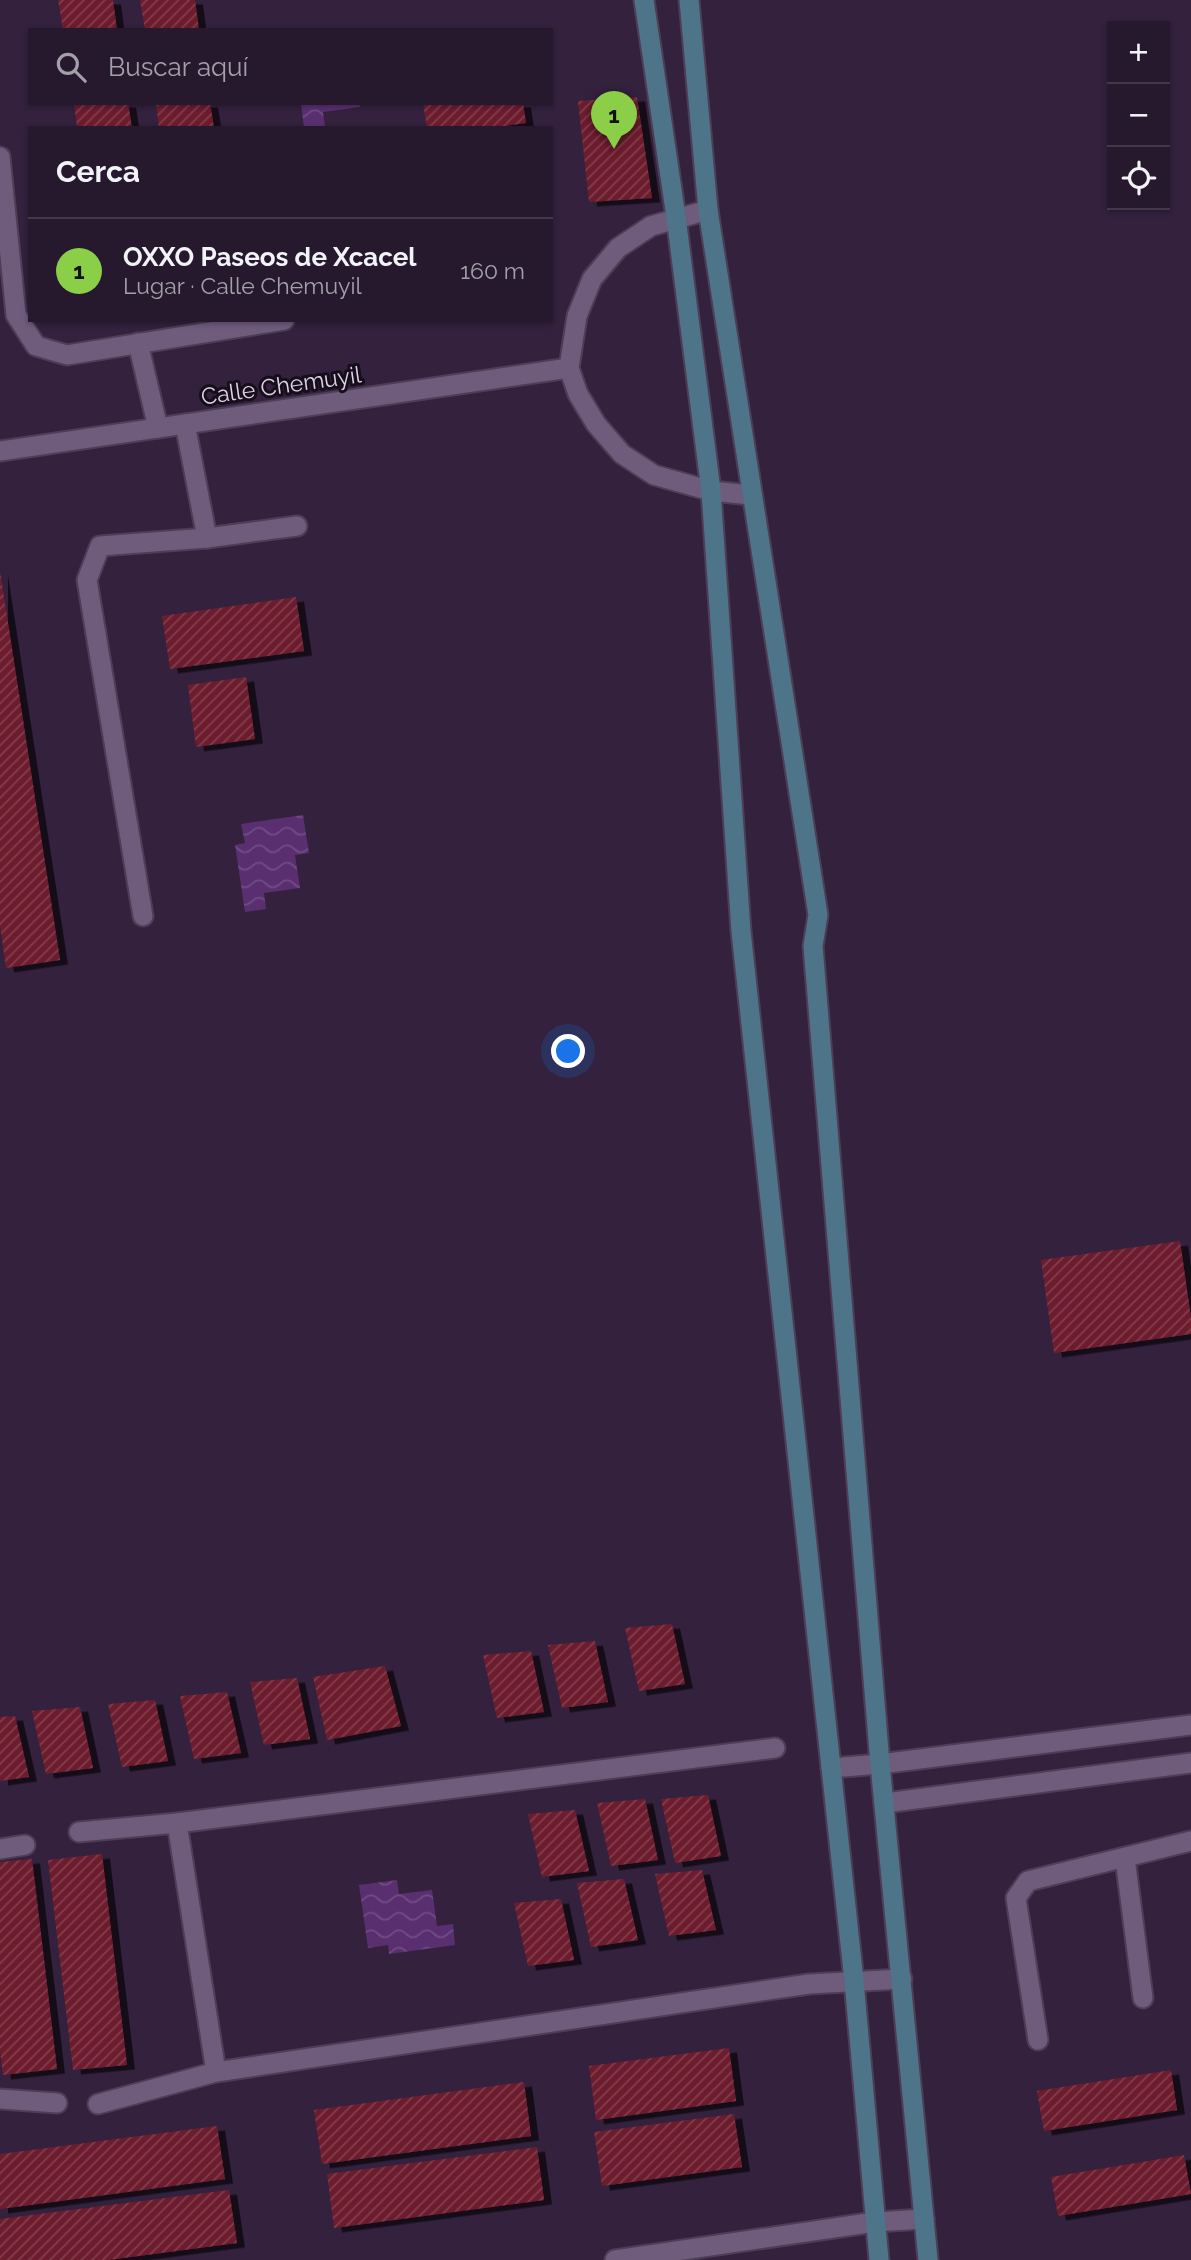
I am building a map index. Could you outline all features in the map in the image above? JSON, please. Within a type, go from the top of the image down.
[{"type":"main road","points":[[644,0],[676,217],[711,491],[741,931],[854,1981],[878,2260]]},
{"type":"main road","points":[[690,0],[708,210],[818,915],[813,946],[880,1764],[928,2260]]},
{"type":"street","points":[[0,157],[16,315],[36,346],[66,355],[271,322]]},
{"type":"street","points":[[708,210],[651,226],[618,248],[592,279],[576,316],[569,368],[578,394],[596,424],[622,454],[654,475],[711,491],[751,495]]},
{"type":"street","points":[[138,343],[158,428]]},
{"type":"street","name":"Calle Chemuyil","points":[[0,451],[569,368]]},
{"type":"street","points":[[185,424],[207,538]]},
{"type":"street","points":[[143,916],[87,580],[100,546],[207,538],[297,526]]},
{"type":"street","points":[[831,1768],[1191,1725]]},
{"type":"street","points":[[79,1832],[177,1824],[775,1748]]},
{"type":"street","points":[[885,1803],[1191,1763]]},
{"type":"street","points":[[177,1824],[216,2072]]},
{"type":"street","points":[[1038,2040],[1016,1898],[1028,1881],[1191,1842]]},
{"type":"street","points":[[0,1849],[25,1845]]},
{"type":"street","points":[[1125,1858],[1143,1998]]},
{"type":"street","points":[[98,2104],[216,2072],[795,1986],[902,1979]]},
{"type":"street","points":[[0,2099],[57,2103]]},
{"type":"street","points":[[615,2260],[875,2222],[924,2219]]},
{"type":"water","points":[[301,105],[360,105],[323,112],[325,126],[304,126]]},
{"type":"water","points":[[303,815],[309,853],[295,855],[300,888],[264,893],[266,909],[245,912],[235,845],[245,843],[241,824]]},
{"type":"water","points":[[397,1880],[399,1894],[432,1890],[437,1926],[453,1924],[455,1945],[389,1954],[388,1945],[368,1948],[359,1885]]},
{"type":"building","points":[[58,0],[113,0],[117,28],[63,28]]},
{"type":"building","points":[[140,0],[195,0],[199,28],[145,28]]},
{"type":"building","points":[[637,97],[652,198],[589,202],[578,101]]},
{"type":"building","points":[[74,105],[128,105],[132,126],[77,126]]},
{"type":"building","points":[[156,105],[210,105],[214,126],[159,126]]},
{"type":"building","points":[[423,105],[523,105],[526,123],[504,126],[427,126]]},
{"type":"building","points":[[0,571],[60,960],[6,968],[0,925]]},
{"type":"building","points":[[296,597],[304,651],[170,669],[162,616]]},
{"type":"building","points":[[246,677],[255,739],[196,747],[188,685]]},
{"type":"building","points":[[1180,1241],[1191,1334],[1054,1353],[1041,1260]]},
{"type":"building","points":[[672,1624],[685,1684],[639,1691],[625,1628]]},
{"type":"building","points":[[595,1641],[608,1702],[562,1708],[548,1645]]},
{"type":"building","points":[[531,1651],[544,1712],[497,1718],[483,1655]]},
{"type":"building","points":[[385,1666],[401,1726],[327,1740],[313,1677]]},
{"type":"building","points":[[297,1678],[310,1739],[264,1745],[250,1682]]},
{"type":"building","points":[[227,1692],[241,1753],[194,1759],[180,1696]]},
{"type":"building","points":[[155,1700],[168,1761],[122,1767],[108,1704]]},
{"type":"building","points":[[80,1707],[93,1768],[46,1774],[32,1711]]},
{"type":"building","points":[[15,1716],[29,1777],[0,1781],[0,1717]]},
{"type":"building","points":[[708,1795],[721,1856],[675,1863],[661,1799]]},
{"type":"building","points":[[645,1799],[658,1860],[611,1866],[597,1803]]},
{"type":"building","points":[[575,1810],[589,1871],[542,1877],[528,1814]]},
{"type":"building","points":[[102,1854],[127,2065],[73,2070],[48,1860]]},
{"type":"building","points":[[32,1859],[57,2069],[3,2075],[0,2051],[0,1862]]},
{"type":"building","points":[[702,1870],[716,1930],[669,1936],[655,1874]]},
{"type":"building","points":[[624,1879],[638,1940],[591,1947],[577,1883]]},
{"type":"building","points":[[561,1899],[574,1960],[528,1966],[514,1903]]},
{"type":"building","points":[[729,2048],[736,2101],[596,2120],[589,2066]]},
{"type":"building","points":[[1171,2070],[1177,2110],[1044,2131],[1037,2091]]},
{"type":"building","points":[[524,2082],[531,2136],[322,2164],[314,2110]]},
{"type":"building","points":[[734,2114],[742,2167],[602,2186],[594,2132]]},
{"type":"building","points":[[217,2126],[225,2179],[0,2209],[0,2154]]},
{"type":"building","points":[[537,2147],[544,2200],[334,2228],[327,2174]]},
{"type":"building","points":[[1184,2155],[1191,2194],[1058,2216],[1051,2177]]},
{"type":"building","points":[[229,2190],[237,2243],[108,2260],[0,2260],[0,2219]]},
{"type":"place","name":"OXXO Paseos de Xcacel","points":[[614,149]]}]
